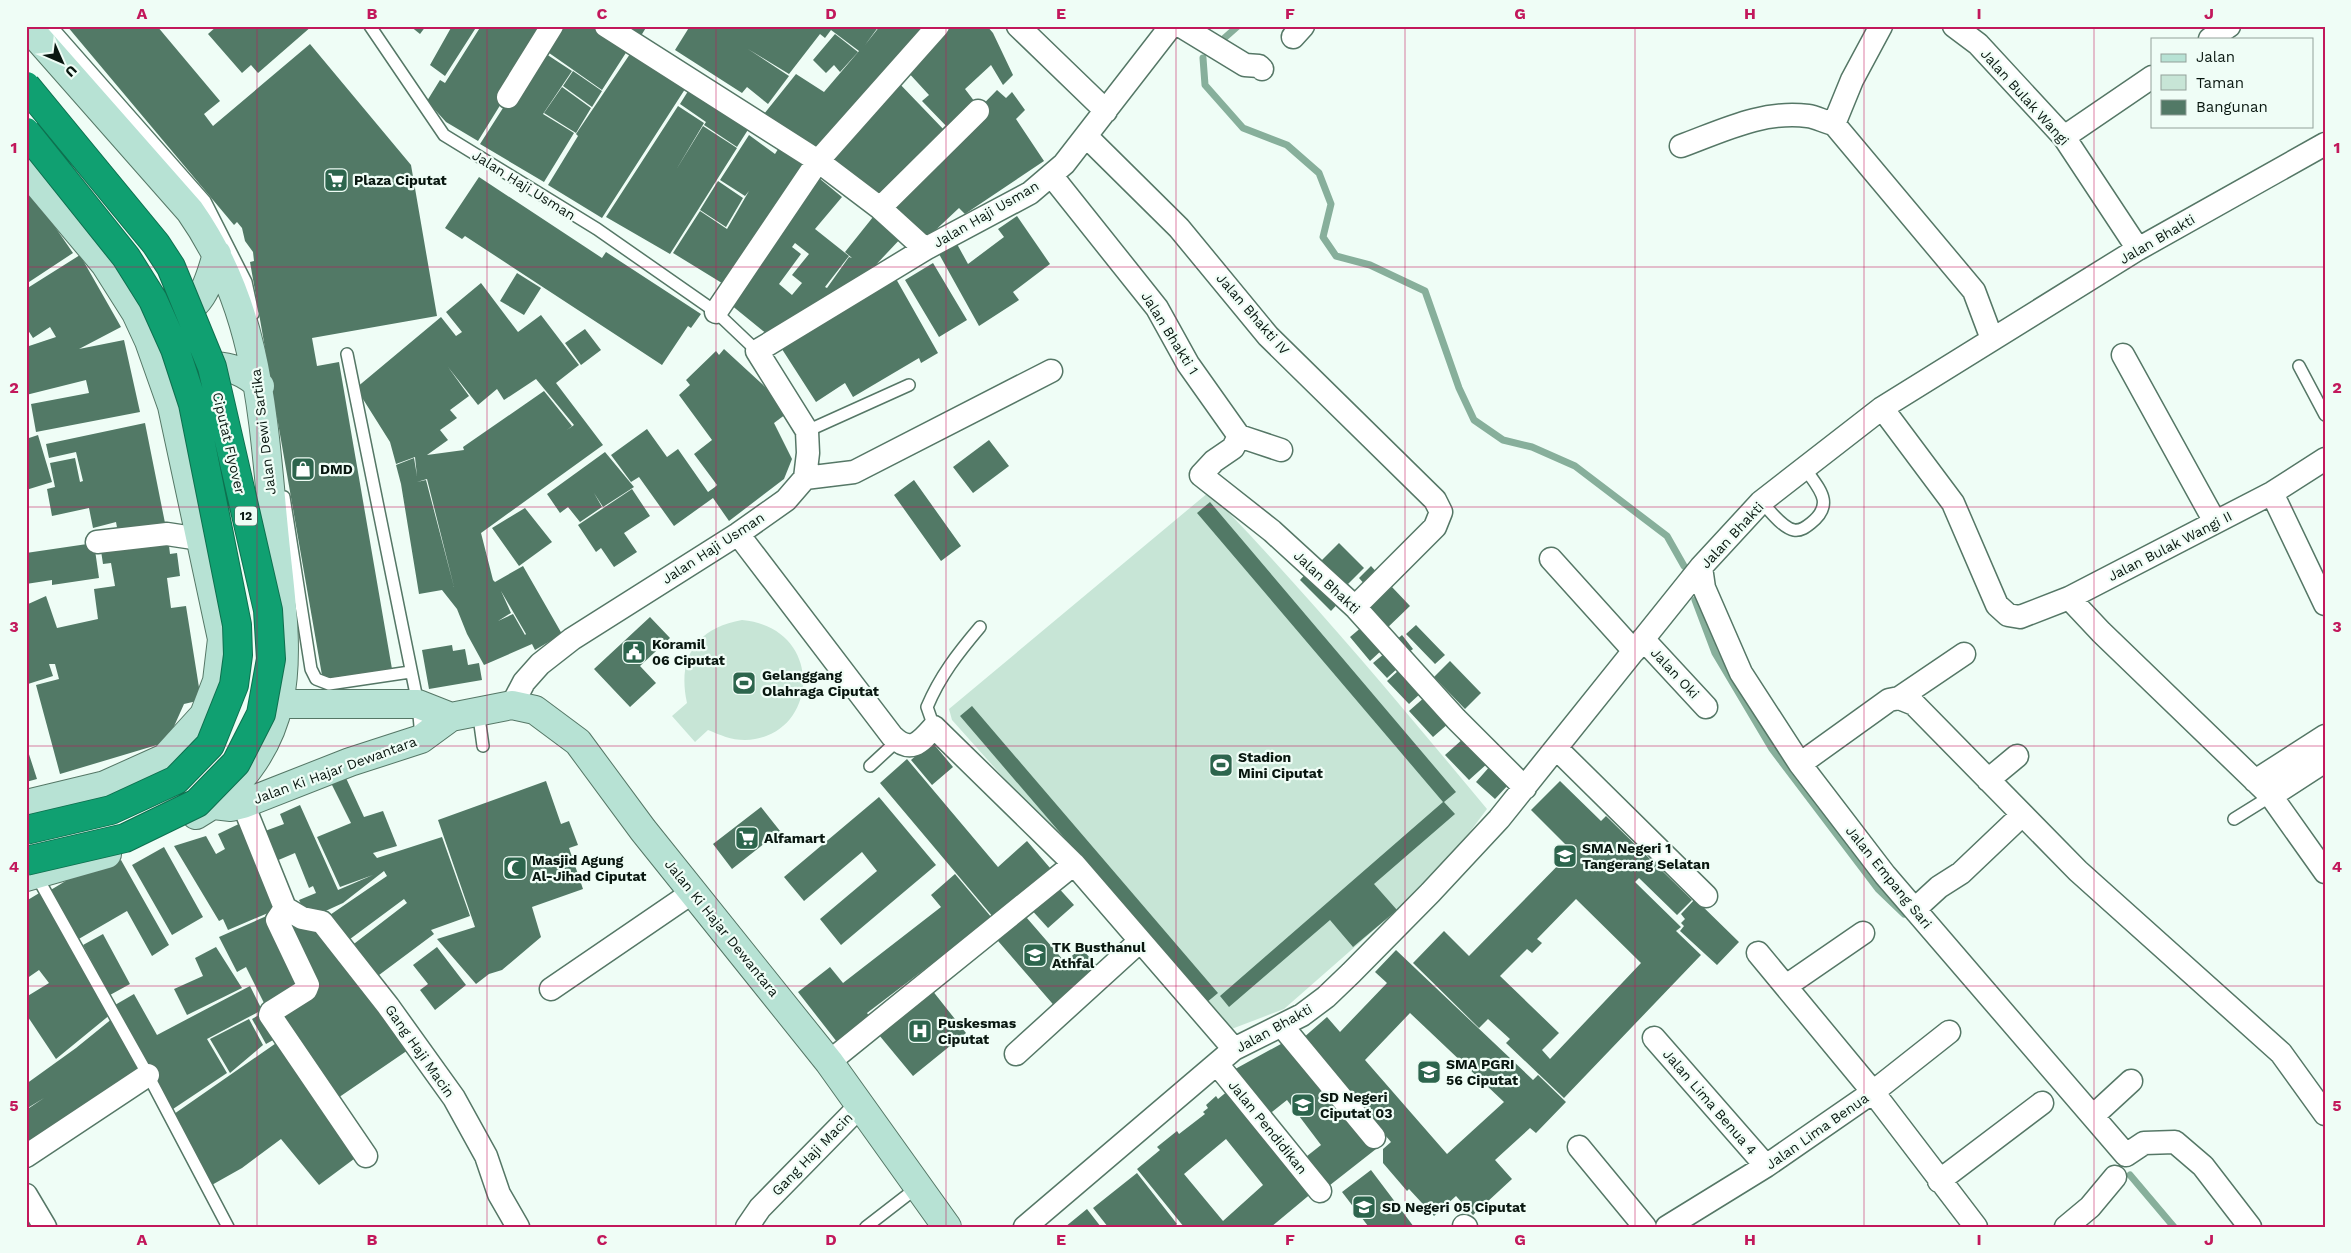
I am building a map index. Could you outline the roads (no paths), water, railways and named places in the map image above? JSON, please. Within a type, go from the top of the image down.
[{"type":"highway","name":"Ciputat Flyover","points":[[26,86],[166,257],[187,301],[212,367],[268,610],[271,636],[271,659],[261,714],[236,763],[197,803],[125,838],[30,871]]},
{"type":"highway","name":"Ciputat Flyover","points":[[26,132],[126,256],[153,300],[175,349],[193,404],[237,625],[238,655],[234,685],[210,744],[176,780],[111,810],[26,830]]},
{"type":"main road","name":"Jalan Dewi Sartika","points":[[27,26],[202,214],[245,323],[260,386],[278,572],[284,671],[279,704],[267,739],[254,761],[214,805]]},
{"type":"main road","points":[[26,170],[105,264],[136,313],[149,341],[172,406],[222,639],[217,681],[204,715],[166,758],[105,785],[26,804]]},
{"type":"main road","points":[[136,313],[148,318],[167,318],[185,312],[195,304],[209,284],[217,254]]},
{"type":"main road","points":[[172,406],[178,391],[188,378],[210,368],[234,368],[248,375],[260,386]]},
{"type":"main road","points":[[279,704],[418,704],[451,716]]},
{"type":"main road","name":"Jalan Ki Hajar Dewantara","points":[[214,805],[230,807],[242,804],[350,762],[421,739],[451,716],[512,705],[535,710],[578,742],[692,892],[829,1062],[947,1227]]},
{"type":"main road","points":[[30,871],[129,847],[214,805]]},
{"type":"street","points":[[508,97],[552,26]]},
{"type":"street","points":[[606,26],[818,161],[880,208],[925,249]]},
{"type":"street","points":[[716,312],[818,161],[938,26]]},
{"type":"street","points":[[1018,26],[1106,111]]},
{"type":"street","name":"Jalan Haji Usman","points":[[807,431],[757,351],[925,249],[1030,192],[1064,164],[1171,26]]},
{"type":"street","points":[[1181,26],[1245,65],[1259,66],[1262,69]]},
{"type":"street","points":[[1834,124],[1852,80],[1881,26]]},
{"type":"street","name":"Jalan Bulak Wangi","points":[[1954,26],[1978,44],[2064,138],[2138,248]]},
{"type":"street","points":[[2211,38],[2229,26]]},
{"type":"street","points":[[2064,138],[2151,79]]},
{"type":"street","points":[[880,208],[978,111]]},
{"type":"street","points":[[1681,146],[1746,121],[1780,116],[1808,116],[1834,124],[1974,290],[1992,339]]},
{"type":"street","name":"Jalan Bhakti IV","points":[[1086,136],[1179,228],[1268,336],[1435,500],[1441,512],[1435,527],[1355,607]]},
{"type":"street","name":"Jalan Bhakti","points":[[1025,1227],[1234,1050],[1302,1015],[1326,997],[1351,974],[1430,894],[1525,788],[1700,567],[1761,502],[1882,408],[2138,248],[2325,144]]},
{"type":"street","name":"Jalan Bhakti 1","points":[[1051,175],[1157,308],[1188,364],[1239,436]]},
{"type":"street","points":[[2123,355],[2215,522]]},
{"type":"street","points":[[807,431],[808,453],[805,478],[854,472],[1051,371]]},
{"type":"street","name":"Jalan Bulak Wangi II","points":[[1882,408],[1953,503],[1997,605],[2008,615],[2020,617],[2069,598],[2272,493],[2325,459]]},
{"type":"street","points":[[1239,436],[1281,450]]},
{"type":"street","name":"Jalan Bhakti","points":[[1239,436],[1233,448],[1214,461],[1201,475],[1272,531],[1355,607],[1456,719],[1525,788]]},
{"type":"street","name":"Jalan Haji Usman","points":[[512,705],[524,682],[540,664],[572,639],[738,534],[786,500],[805,478]]},
{"type":"street","points":[[2272,493],[2325,604]]},
{"type":"street","points":[[97,542],[167,534],[200,539]]},
{"type":"street","points":[[738,534],[897,741],[909,746],[918,744],[934,727],[1074,864],[1234,1050]]},
{"type":"street","name":"Jalan Oki","points":[[1551,559],[1638,645],[1706,707]]},
{"type":"street","name":"Jalan Empang Sari","points":[[1700,567],[1704,588],[1741,673],[1800,764],[1885,875],[2126,1156],[2144,1143],[2175,1142],[2203,1166],[2250,1227]]},
{"type":"street","points":[[2069,598],[2101,632],[2263,789],[2322,863]]},
{"type":"street","points":[[1800,764],[1889,700],[1899,698],[1964,654]]},
{"type":"street","points":[[1899,698],[1914,704],[2078,871],[2281,1053],[2325,1114]]},
{"type":"street","points":[[2263,789],[2325,736]]},
{"type":"street","points":[[1556,748],[1706,896]]},
{"type":"street","points":[[1988,780],[2017,756]]},
{"type":"street","points":[[2263,789],[2325,760]]},
{"type":"street","points":[[242,804],[285,908],[277,920],[308,986],[306,990],[271,1012],[270,1016],[366,1156]]},
{"type":"street","points":[[1915,909],[1939,887],[1961,873],[2022,815]]},
{"type":"street","points":[[829,1062],[1074,864]]},
{"type":"street","points":[[551,989],[692,892]]},
{"type":"street","name":"Gang Haji Macin","points":[[285,908],[302,918],[322,922],[388,1006],[454,1098],[486,1156],[499,1194],[518,1227]]},
{"type":"street","points":[[1786,986],[1862,934]]},
{"type":"street","points":[[1016,1054],[1140,941]]},
{"type":"street","points":[[1758,953],[1873,1092],[1949,1032]]},
{"type":"street","points":[[1282,1026],[1374,1137]]},
{"type":"street","name":"Jalan Lima Benua 4","points":[[1654,1038],[1766,1166]]},
{"type":"street","name":"Jalan Pendidikan","points":[[1217,1064],[1320,1191]]},
{"type":"street","points":[[26,1156],[148,1075]]},
{"type":"street","points":[[2093,1116],[2131,1081]]},
{"type":"street","name":"Jalan Lima Benua","points":[[1667,1227],[1766,1166],[1873,1092],[1939,1181],[1966,1223]]},
{"type":"street","points":[[1939,1181],[2042,1103]]},
{"type":"street","name":"Gang Haji Macin","points":[[747,1227],[760,1208],[860,1106]]},
{"type":"street","points":[[1579,1147],[1645,1227]]},
{"type":"street","points":[[2066,1227],[2095,1202],[2114,1177]]},
{"type":"street","points":[[26,1195],[45,1227]]},
{"type":"lane","points":[[51,26],[206,201],[202,214],[246,282],[260,350],[313,674],[319,681],[329,684],[410,672]]},
{"type":"lane","name":"Jalan Haji Usman","points":[[370,26],[444,135],[596,229],[716,312],[757,351]]},
{"type":"lane","points":[[347,354],[418,704],[421,739]]},
{"type":"lane","points":[[2299,366],[2325,415]]},
{"type":"lane","points":[[807,431],[909,385]]},
{"type":"lane","points":[[1761,502],[1784,525],[1793,530],[1803,529],[1821,515],[1825,505],[1821,492],[1804,467]]},
{"type":"lane","points":[[934,727],[927,707],[937,683],[948,665],[980,627]]},
{"type":"lane","points":[[478,710],[483,746]]},
{"type":"lane","points":[[870,766],[897,741]]},
{"type":"lane","points":[[2234,819],[2263,789]]},
{"type":"lane","points":[[30,871],[148,1075],[228,1227]]},
{"type":"lane","points":[[866,1227],[918,1186]]},
{"type":"waterway","points":[[1221,41],[1238,26]]},
{"type":"waterway","points":[[1203,58],[1205,85],[1243,128],[1287,145],[1319,173],[1331,204],[1323,237],[1336,256],[1370,265],[1425,291],[1459,388],[1474,420],[1503,440],[1532,447],[1575,466],[1667,536],[1684,566]]},
{"type":"waterway","points":[[1695,600],[1715,653],[1772,749],[1878,889],[1904,914]]},
{"type":"waterway","points":[[2130,1175],[2174,1227]]},
{"type":"place","name":"Plaza Ciputat","points":[[336,180]]},
{"type":"place","name":"DMD","points":[[303,469]]},
{"type":"place","name":"Koramil 06 Ciputat","points":[[634,652]]},
{"type":"place","name":"Gelanggang Olahraga Ciputat","points":[[744,683]]},
{"type":"place","name":"Stadion Mini Ciputat","points":[[1221,765]]},
{"type":"place","name":"Alfamart","points":[[747,838]]},
{"type":"place","name":"SMA Negeri 1 Tangerang Selatan","points":[[1565,856]]},
{"type":"place","name":"Masjid Agung Al-Jihad Ciputat","points":[[515,868]]},
{"type":"place","name":"TK Busthanul Athfal","points":[[1035,955]]},
{"type":"place","name":"Puskesmas Ciputat","points":[[920,1031]]},
{"type":"place","name":"SMA PGRI 56 Ciputat","points":[[1429,1072]]},
{"type":"place","name":"SD Negeri Ciputat 03","points":[[1303,1105]]},
{"type":"place","name":"SD Negeri 05 Ciputat","points":[[1364,1207]]}]
